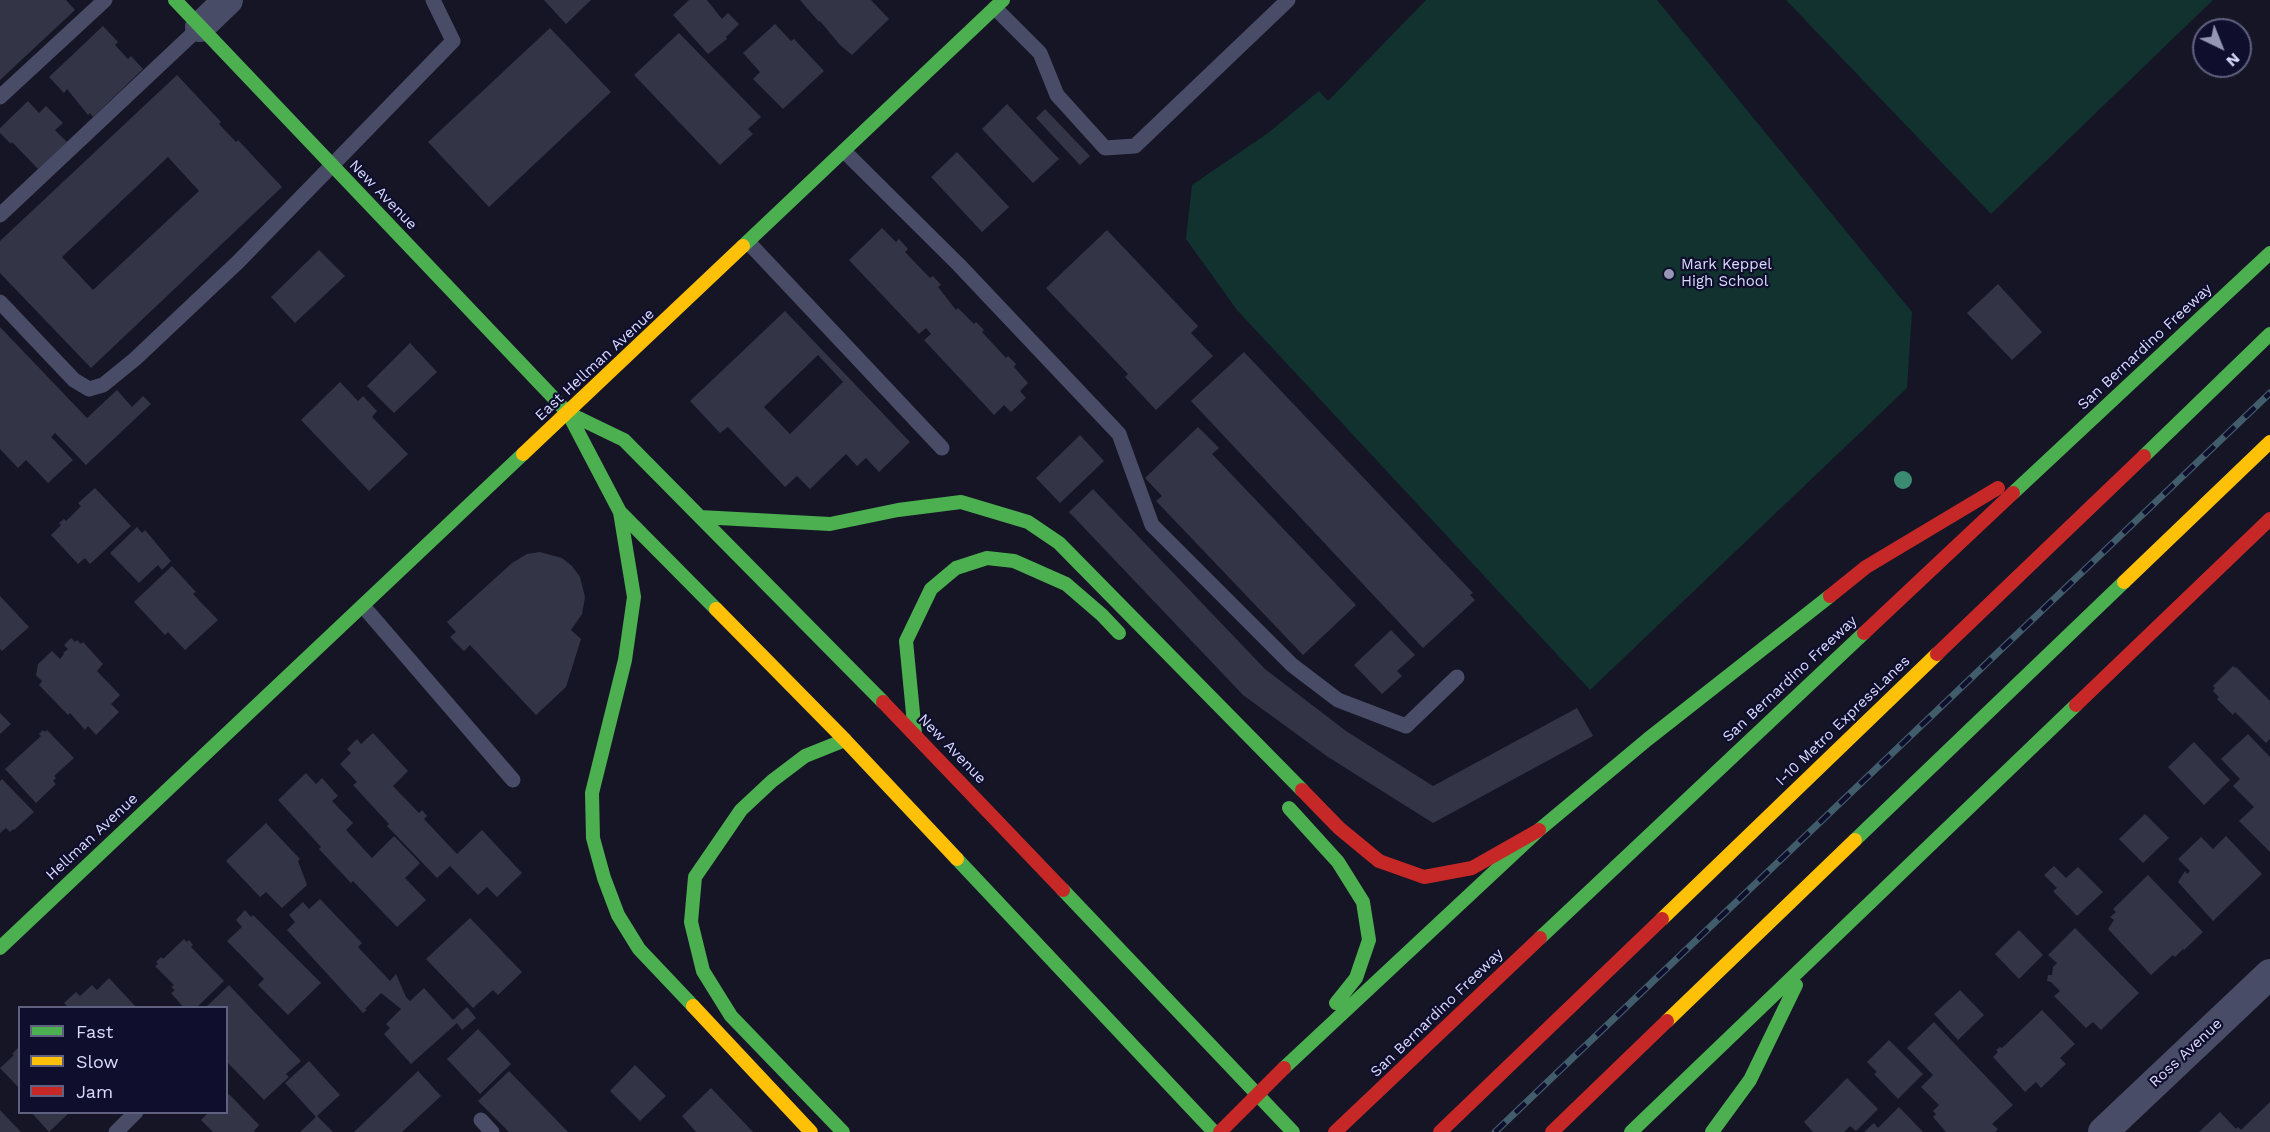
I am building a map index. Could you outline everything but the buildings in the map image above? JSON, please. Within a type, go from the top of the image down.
[{"type":"main road","name":"New Avenue","points":[[175,0],[568,414],[620,512],[845,740],[1214,1132]]},
{"type":"main road","name":"East Hellman Avenue","points":[[208,751],[568,414],[999,4]]},
{"type":"main road","name":"San Bernardino Freeway","points":[[1337,1131],[1695,791],[2270,253]]},
{"type":"main road","name":"I-10 Metro ExpressLanes","points":[[1440,1132],[2270,334]]},
{"type":"main road","name":"New Avenue","points":[[568,414],[624,440],[915,734],[1293,1132]]},
{"type":"main road","points":[[1552,1132],[2270,442]]},
{"type":"main road","points":[[1220,1132],[1284,1068],[1539,830],[1648,739],[1866,567],[2054,455]]},
{"type":"main road","points":[[700,517],[830,524],[898,510],[962,502],[1028,522],[1059,543],[1339,828],[1379,861],[1424,877],[1472,868],[1539,830]]},
{"type":"main road","points":[[620,512],[634,597],[625,660],[591,793],[593,838],[604,878],[618,915],[639,949],[811,1132]]},
{"type":"main road","points":[[1631,1132],[2270,519]]},
{"type":"main road","points":[[915,734],[906,641],[931,589],[956,567],[987,558],[1014,561],[1039,571],[1066,585],[1102,615],[1127,641]]},
{"type":"main road","points":[[843,1132],[731,1016],[703,970],[690,922],[695,877],[741,810],[772,781],[805,756],[845,740]]},
{"type":"main road","name":"Hellman Avenue","points":[[0,948],[208,751]]},
{"type":"main road","points":[[1283,802],[1338,862],[1363,902],[1369,940],[1356,978],[1284,1068]]},
{"type":"main road","points":[[1712,1132],[1750,1080],[1805,967]]},
{"type":"street","points":[[200,27],[228,0]]},
{"type":"street","name":"Ross Avenue","points":[[2103,1132],[2270,974]]},
{"type":"lane","points":[[0,97],[105,0]]},
{"type":"lane","points":[[0,302],[74,380],[89,389],[104,385],[135,359],[298,202],[331,165],[453,41],[433,0]]},
{"type":"lane","points":[[999,4],[1040,53],[1056,95],[1105,148],[1135,146],[1288,0]]},
{"type":"lane","points":[[0,215],[200,27]]},
{"type":"lane","points":[[844,151],[959,265],[1119,434],[1152,525],[1292,665],[1338,700],[1406,726],[1457,677]]},
{"type":"lane","points":[[748,242],[942,448]]},
{"type":"lane","points":[[363,606],[513,780]]},
{"type":"lane","points":[[116,1132],[135,1114]]},
{"type":"lane","points":[[481,1120],[492,1132]]},
{"type":"green space","points":[[1426,0],[1657,0],[1912,312],[1907,388],[1590,690],[1237,310],[1186,239],[1192,185],[1268,133],[1319,91],[1328,101]]},
{"type":"green space","points":[[1786,0],[2213,0],[2192,18],[1991,214]]},
{"type":"railway","points":[[1495,1132],[2270,393]]},
{"type":"traffic: fast","points":[[175,0],[568,413],[620,512],[716,609]]},
{"type":"traffic: fast","points":[[743,246],[1003,0]]},
{"type":"traffic: fast","points":[[2013,493],[2270,253]]},
{"type":"traffic: fast","points":[[2144,456],[2270,334]]},
{"type":"traffic: fast","points":[[568,413],[624,440],[883,702]]},
{"type":"traffic: fast","points":[[0,948],[523,454]]},
{"type":"traffic: fast","points":[[700,517],[830,524],[898,510],[961,502],[1028,522],[1059,543],[1302,790]]},
{"type":"traffic: fast","points":[[620,512],[634,597],[625,660],[592,793],[593,838],[604,878],[618,915],[639,949],[693,1006]]},
{"type":"traffic: fast","points":[[915,734],[906,641],[931,589],[956,568],[987,558],[1014,561],[1066,584],[1119,633]]},
{"type":"traffic: fast","points":[[1855,840],[2124,582]]},
{"type":"traffic: fast","points":[[1284,1068],[1539,830],[1648,739],[1830,596]]},
{"type":"traffic: fast","points":[[1540,938],[1864,633]]},
{"type":"traffic: fast","points":[[1631,1132],[2076,705]]},
{"type":"traffic: fast","points":[[843,1132],[731,1016],[703,971],[691,922],[695,877],[741,810],[772,781],[805,756],[845,740]]},
{"type":"traffic: fast","points":[[1289,808],[1338,862],[1363,902],[1369,940],[1356,978],[1336,1003]]},
{"type":"traffic: fast","points":[[957,859],[1214,1132]]},
{"type":"traffic: fast","points":[[1063,890],[1293,1132]]},
{"type":"traffic: fast","points":[[1712,1132],[1750,1080],[1796,985]]},
{"type":"traffic: slow","points":[[523,454],[743,246]]},
{"type":"traffic: slow","points":[[2124,582],[2270,442]]},
{"type":"traffic: slow","points":[[716,609],[845,740],[957,859]]},
{"type":"traffic: slow","points":[[1662,919],[1937,654]]},
{"type":"traffic: slow","points":[[1667,1021],[1855,840]]},
{"type":"traffic: slow","points":[[693,1006],[811,1132]]},
{"type":"traffic: jam","points":[[1937,654],[2144,456]]},
{"type":"traffic: jam","points":[[1830,596],[1866,567],[1998,488]]},
{"type":"traffic: jam","points":[[1864,633],[2013,493]]},
{"type":"traffic: jam","points":[[2076,705],[2270,519]]},
{"type":"traffic: jam","points":[[883,702],[1063,890]]},
{"type":"traffic: jam","points":[[1302,790],[1339,828],[1379,861],[1424,877],[1472,868],[1539,830]]},
{"type":"traffic: jam","points":[[1440,1132],[1662,919]]},
{"type":"traffic: jam","points":[[1335,1132],[1540,938]]},
{"type":"traffic: jam","points":[[1552,1132],[1667,1021]]},
{"type":"traffic: jam","points":[[1220,1132],[1284,1068]]},
{"type":"place","name":"Mark Keppel High School","points":[[1669,274]]}]
